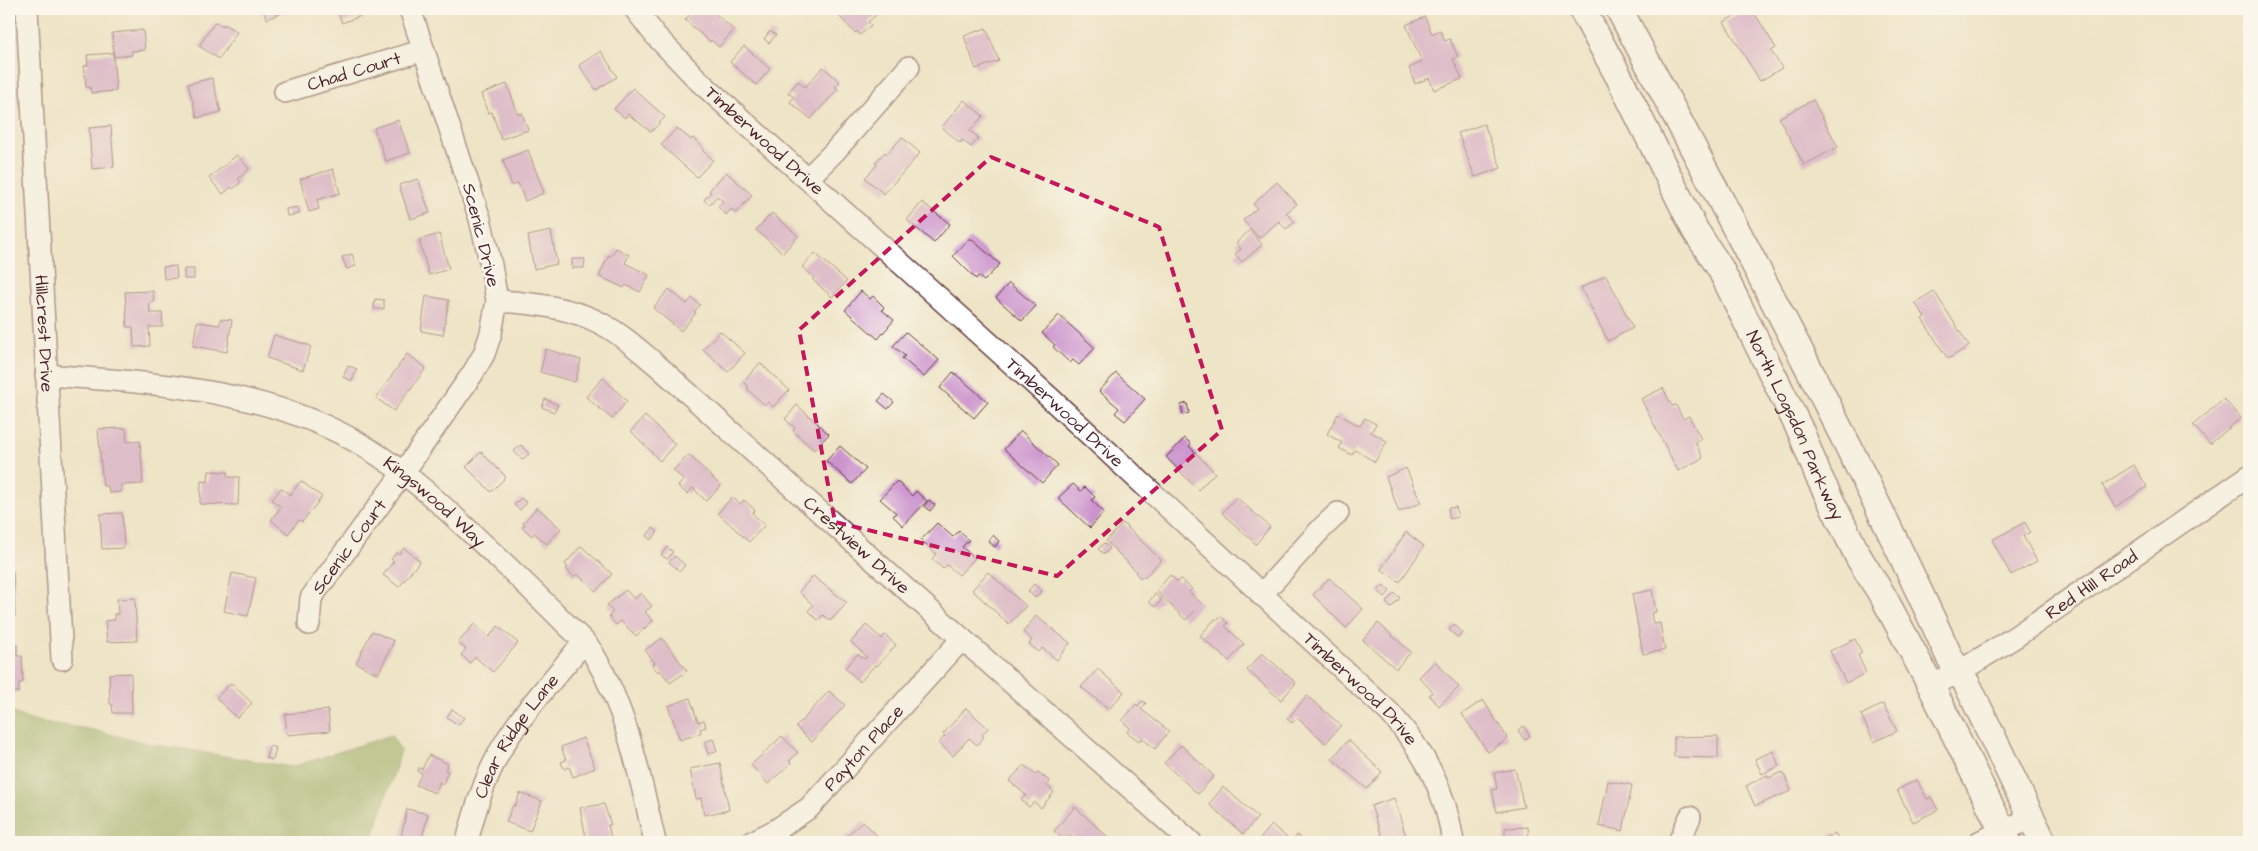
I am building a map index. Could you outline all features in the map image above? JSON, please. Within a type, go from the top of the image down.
[{"type":"main road","name":"North Logsdon Parkway","points":[[1582,9],[1620,79],[1695,230],[1720,268],[1801,432],[1818,475],[1859,558],[1884,598],[1931,686],[2005,836]]},
{"type":"main road","name":"North Logsdon Parkway","points":[[1619,9],[1669,99],[1776,305],[1950,658],[1967,684],[2043,842]]},
{"type":"main road","points":[[1747,323],[1776,305]]},
{"type":"street","name":"Hillcrest Drive","points":[[27,9],[62,659]]},
{"type":"street","name":"Scenic Drive","points":[[404,474],[480,360],[491,333],[497,301],[490,257],[480,219],[410,9]]},
{"type":"street","name":"Timberwood Drive","points":[[635,9],[676,59],[1050,398],[1390,713],[1407,732],[1434,773],[1450,819],[1453,842]]},
{"type":"street","name":"Chad Court","points":[[286,92],[424,50]]},
{"type":"street","points":[[808,178],[835,151],[909,67]]},
{"type":"street","name":"Crestview Drive","points":[[497,301],[530,303],[564,310],[602,324],[621,336],[658,366],[962,639],[1181,839]]},
{"type":"street","name":"Kingswood Way","points":[[46,375],[110,380],[212,393],[289,411],[343,434],[368,448],[404,474],[526,583],[593,652],[625,719],[654,842]]},
{"type":"street","name":"Scenic Court","points":[[309,624],[311,598],[404,474]]},
{"type":"street","name":"Red Hill Road","points":[[1931,686],[1959,672],[2023,632],[2249,476]]},
{"type":"street","points":[[1261,595],[1320,529],[1338,513]]},
{"type":"street","name":"Payton Place","points":[[752,842],[776,830],[809,808],[962,639]]},
{"type":"street","name":"Clear Ridge Lane","points":[[467,842],[476,806],[496,758],[536,700],[584,642]]},
{"type":"street","points":[[1679,842],[1690,817]]},
{"type":"street","points":[[1979,842],[2005,836],[2031,818]]},
{"type":"highlighted area","points":[[991,157],[1159,227],[1222,430],[1057,576],[835,522],[799,330]]},
{"type":"green space","points":[[9,711],[30,720],[89,729],[151,744],[292,767],[391,735],[401,751],[371,842],[9,842]]},
{"type":"building","points":[[262,9],[291,9],[267,19]]},
{"type":"building","points":[[337,9],[360,9],[363,15],[342,23]]},
{"type":"building","points":[[695,9],[710,9],[734,30],[719,47],[711,40],[710,42],[685,20]]},
{"type":"building","points":[[848,9],[882,10],[868,22],[871,25],[860,35],[857,31],[855,33],[839,16]]},
{"type":"building","points":[[1746,9],[1752,9],[1776,48],[1771,51],[1782,68],[1760,81],[1724,22]]},
{"type":"building","points":[[1425,17],[1432,34],[1440,30],[1445,41],[1450,39],[1458,57],[1453,59],[1462,79],[1434,90],[1429,78],[1415,84],[1409,68],[1422,62],[1406,25]]},
{"type":"building","points":[[215,22],[223,26],[224,24],[237,32],[219,59],[199,46]]},
{"type":"building","points":[[986,28],[999,61],[976,69],[964,36]]},
{"type":"building","points":[[143,30],[145,50],[132,51],[132,55],[114,57],[112,33]]},
{"type":"building","points":[[770,31],[776,35],[769,43],[764,39]]},
{"type":"building","points":[[744,46],[770,69],[756,85],[730,62]]},
{"type":"building","points":[[601,51],[617,77],[596,90],[579,65]]},
{"type":"building","points":[[113,53],[116,91],[91,93],[90,87],[86,87],[84,66],[88,65],[87,55]]},
{"type":"building","points":[[823,67],[840,82],[835,87],[838,89],[811,119],[790,102],[794,97],[788,93],[798,81],[805,87]]},
{"type":"building","points":[[212,78],[221,112],[197,118],[188,84]]},
{"type":"building","points":[[507,84],[518,114],[522,113],[528,130],[501,139],[492,112],[488,113],[481,94]]},
{"type":"building","points":[[633,88],[665,117],[651,132],[628,114],[625,118],[614,109]]},
{"type":"building","points":[[964,100],[983,116],[970,131],[979,138],[971,147],[962,140],[960,143],[942,127]]},
{"type":"building","points":[[1813,100],[1838,147],[1804,165],[1779,118]]},
{"type":"building","points":[[398,120],[410,153],[386,161],[374,128]]},
{"type":"building","points":[[1484,124],[1501,168],[1475,177],[1458,133]]},
{"type":"building","points":[[111,126],[114,167],[92,169],[89,128]]},
{"type":"building","points":[[677,128],[691,140],[693,138],[713,160],[697,177],[661,145]]},
{"type":"building","points":[[902,137],[920,153],[884,194],[865,178],[877,165],[875,163],[885,152],[887,154]]},
{"type":"building","points":[[528,150],[544,193],[525,201],[518,183],[512,186],[503,160]]},
{"type":"building","points":[[237,155],[249,169],[238,179],[241,182],[223,194],[209,178]]},
{"type":"building","points":[[333,169],[340,193],[317,200],[319,209],[309,212],[300,179]]},
{"type":"building","points":[[726,172],[752,195],[736,213],[731,209],[726,215],[718,207],[723,201],[717,196],[709,205],[704,200],[711,192],[709,191]]},
{"type":"building","points":[[418,179],[430,213],[410,219],[399,185]]},
{"type":"building","points":[[1277,182],[1297,204],[1286,213],[1295,222],[1286,229],[1279,221],[1259,238],[1243,220],[1257,208],[1253,204]]},
{"type":"building","points":[[922,202],[950,224],[934,243],[907,220]]},
{"type":"building","points":[[298,207],[299,214],[287,216],[286,209]]},
{"type":"building","points":[[772,213],[798,236],[783,253],[756,230]]},
{"type":"building","points":[[1250,230],[1262,245],[1242,262],[1235,254],[1241,249],[1236,243]]},
{"type":"building","points":[[551,231],[557,264],[534,269],[528,236]]},
{"type":"building","points":[[439,234],[449,269],[429,275],[419,240]]},
{"type":"building","points":[[970,238],[1000,264],[984,281],[978,276],[976,279],[953,256]]},
{"type":"building","points":[[616,248],[629,255],[625,263],[649,275],[640,292],[626,285],[624,288],[599,276],[609,255],[611,256]]},
{"type":"building","points":[[815,253],[847,281],[832,297],[802,267]]},
{"type":"building","points":[[352,254],[356,266],[347,269],[342,257]]},
{"type":"building","points":[[572,259],[585,259],[584,268],[572,268]]},
{"type":"building","points":[[176,266],[177,278],[164,279],[163,267]]},
{"type":"building","points":[[184,269],[194,269],[194,279],[184,279]]},
{"type":"building","points":[[1606,275],[1633,328],[1608,341],[1581,288]]},
{"type":"building","points":[[1009,283],[1036,306],[1022,321],[996,298]]},
{"type":"building","points":[[669,289],[687,304],[692,298],[700,305],[681,331],[653,308]]},
{"type":"building","points":[[153,291],[154,302],[149,303],[150,313],[162,313],[163,327],[149,327],[150,346],[134,347],[133,327],[127,327],[125,292]]},
{"type":"building","points":[[861,291],[870,299],[873,296],[884,307],[882,310],[894,320],[878,339],[845,310]]},
{"type":"building","points":[[1934,291],[1969,346],[1948,359],[1922,319],[1925,317],[1915,303]]},
{"type":"building","points":[[426,296],[449,300],[443,335],[421,331]]},
{"type":"building","points":[[375,299],[384,300],[384,309],[374,309]]},
{"type":"building","points":[[1059,315],[1095,348],[1079,365],[1073,360],[1070,363],[1053,347],[1055,345],[1042,333]]},
{"type":"building","points":[[220,319],[232,320],[227,352],[193,346],[197,322],[220,325]]},
{"type":"building","points":[[720,331],[745,353],[728,372],[703,349]]},
{"type":"building","points":[[906,332],[939,360],[924,377],[902,358],[905,356],[893,346]]},
{"type":"building","points":[[274,335],[311,346],[303,370],[267,358]]},
{"type":"building","points":[[546,349],[581,360],[575,382],[540,372]]},
{"type":"building","points":[[407,354],[426,368],[394,411],[376,398]]},
{"type":"building","points":[[760,363],[789,390],[773,407],[768,402],[765,405],[747,389],[749,387],[743,382]]},
{"type":"building","points":[[348,366],[357,369],[352,381],[343,377]]},
{"type":"building","points":[[953,372],[988,402],[974,418],[940,388]]},
{"type":"building","points":[[1116,373],[1145,399],[1125,421],[1115,413],[1119,408],[1099,391]]},
{"type":"building","points":[[603,378],[627,401],[612,419],[586,397]]},
{"type":"building","points":[[1663,388],[1672,406],[1676,405],[1683,419],[1689,416],[1701,439],[1695,442],[1703,458],[1678,471],[1641,399]]},
{"type":"building","points":[[884,394],[894,402],[888,409],[878,401]]},
{"type":"building","points":[[545,399],[558,405],[554,412],[542,407]]},
{"type":"building","points":[[2224,399],[2241,418],[2210,444],[2193,425]]},
{"type":"building","points":[[1187,403],[1189,413],[1183,415],[1181,405]]},
{"type":"building","points":[[797,405],[829,434],[814,450],[793,431],[795,428],[785,419]]},
{"type":"building","points":[[1338,414],[1360,426],[1365,418],[1376,424],[1371,432],[1387,441],[1375,462],[1355,450],[1352,455],[1339,448],[1342,443],[1327,434]]},
{"type":"building","points":[[645,416],[675,444],[660,461],[631,431]]},
{"type":"building","points":[[126,428],[127,442],[140,441],[143,484],[121,485],[121,492],[109,493],[108,486],[103,486],[98,429]]},
{"type":"building","points":[[1021,431],[1058,465],[1042,483],[1004,449]]},
{"type":"building","points":[[1185,438],[1191,444],[1189,446],[1215,473],[1198,490],[1166,457]]},
{"type":"building","points":[[521,445],[529,454],[522,460],[514,451]]},
{"type":"building","points":[[840,446],[866,469],[852,484],[826,461]]},
{"type":"building","points":[[481,452],[506,477],[491,492],[466,467]]},
{"type":"building","points":[[689,455],[721,486],[706,501],[693,488],[687,494],[678,486],[684,480],[673,470]]},
{"type":"building","points":[[2134,465],[2147,487],[2115,507],[2102,485]]},
{"type":"building","points":[[1406,468],[1421,503],[1399,512],[1386,477]]},
{"type":"building","points":[[209,471],[228,472],[227,477],[239,477],[238,505],[200,504],[201,481],[208,482]]},
{"type":"building","points":[[301,481],[322,497],[302,522],[299,520],[288,534],[271,520],[281,507],[272,500],[281,488],[290,495]]},
{"type":"building","points":[[897,481],[912,496],[916,491],[927,501],[903,526],[893,516],[896,513],[880,499]]},
{"type":"building","points":[[1073,484],[1081,491],[1085,487],[1095,497],[1091,500],[1104,512],[1090,528],[1058,498]]},
{"type":"building","points":[[732,497],[740,504],[744,500],[755,510],[752,513],[765,525],[749,542],[718,513]]},
{"type":"building","points":[[1236,497],[1270,527],[1256,544],[1222,513]]},
{"type":"building","points":[[521,498],[527,503],[520,510],[514,505]]},
{"type":"building","points":[[929,500],[935,505],[930,511],[924,506]]},
{"type":"building","points":[[537,507],[561,529],[547,544],[534,533],[532,536],[522,527],[525,525],[523,523]]},
{"type":"building","points":[[1456,507],[1458,517],[1450,519],[1448,508]]},
{"type":"building","points":[[122,513],[124,548],[102,549],[100,514]]},
{"type":"building","points":[[2025,522],[2030,532],[2023,536],[2037,561],[2011,575],[1992,540]]},
{"type":"building","points":[[937,523],[953,537],[959,531],[969,540],[962,547],[975,558],[959,575],[947,565],[943,569],[932,559],[936,554],[921,540]]},
{"type":"building","points":[[1123,523],[1161,560],[1144,578],[1142,576],[1140,578],[1136,571],[1106,541]]},
{"type":"building","points":[[653,528],[658,532],[651,540],[646,536]]},
{"type":"building","points":[[1406,532],[1424,546],[1400,582],[1381,569]]},
{"type":"building","points":[[993,535],[999,541],[995,547],[988,541]]},
{"type":"building","points":[[1104,543],[1110,548],[1104,554],[1098,549]]},
{"type":"building","points":[[581,546],[612,574],[596,591],[577,574],[574,577],[566,569],[568,567],[565,564]]},
{"type":"building","points":[[667,547],[673,552],[667,559],[661,555]]},
{"type":"building","points":[[404,548],[420,561],[399,587],[383,575],[394,561],[391,559]]},
{"type":"building","points":[[675,556],[685,565],[680,571],[669,562]]},
{"type":"building","points":[[13,571],[15,616],[9,617],[9,572]]},
{"type":"building","points":[[988,572],[1026,606],[1009,624],[972,590]]},
{"type":"building","points":[[232,573],[256,578],[248,616],[224,611]]},
{"type":"building","points":[[1170,575],[1178,582],[1181,579],[1192,589],[1189,592],[1202,604],[1186,620],[1156,591]]},
{"type":"building","points":[[813,576],[847,603],[830,621],[823,615],[818,620],[808,611],[813,605],[799,592]]},
{"type":"building","points":[[1329,578],[1363,609],[1346,628],[1313,595]]},
{"type":"building","points":[[1034,584],[1042,591],[1035,598],[1028,591]]},
{"type":"building","points":[[1383,585],[1390,591],[1385,597],[1378,591]]},
{"type":"building","points":[[626,590],[634,599],[641,593],[652,606],[645,612],[653,621],[636,636],[621,621],[616,625],[609,616],[613,612],[607,605]]},
{"type":"building","points":[[1652,590],[1656,612],[1651,613],[1653,624],[1660,623],[1665,650],[1643,654],[1632,594]]},
{"type":"building","points":[[1394,593],[1400,598],[1391,608],[1386,603]]},
{"type":"building","points":[[1155,594],[1162,600],[1155,607],[1149,602]]},
{"type":"building","points":[[135,598],[137,641],[107,642],[105,621],[115,620],[114,614],[118,614],[117,599]]},
{"type":"building","points":[[1036,616],[1070,643],[1057,660],[1042,648],[1039,652],[1029,644],[1032,640],[1023,632]]},
{"type":"building","points":[[1220,616],[1228,623],[1225,626],[1244,644],[1229,661],[1200,636]]},
{"type":"building","points":[[1378,623],[1411,652],[1396,669],[1363,640]]},
{"type":"building","points":[[474,624],[489,637],[498,626],[518,643],[493,672],[475,657],[470,663],[461,655],[466,649],[458,643]]},
{"type":"building","points":[[1454,624],[1463,633],[1458,638],[1449,630]]},
{"type":"building","points":[[866,625],[882,639],[885,635],[896,645],[860,682],[845,668],[858,654],[864,659],[867,657],[851,642]]},
{"type":"building","points":[[372,631],[394,641],[378,674],[356,663]]},
{"type":"building","points":[[662,638],[687,671],[670,683],[660,670],[658,672],[652,665],[655,663],[645,650]]},
{"type":"building","points":[[1855,639],[1862,653],[1858,655],[1866,673],[1846,683],[1830,651]]},
{"type":"building","points":[[9,645],[17,645],[17,656],[22,656],[23,682],[19,683],[19,692],[9,693]]},
{"type":"building","points":[[1262,653],[1296,683],[1281,700],[1247,670]]},
{"type":"building","points":[[1435,661],[1459,687],[1439,706],[1429,695],[1433,692],[1419,677]]},
{"type":"building","points":[[1098,669],[1124,692],[1109,709],[1081,687]]},
{"type":"building","points":[[131,673],[132,713],[113,713],[112,704],[110,704],[109,674]]},
{"type":"building","points":[[231,683],[252,703],[237,718],[216,698]]},
{"type":"building","points":[[829,691],[845,705],[812,742],[796,727]]},
{"type":"building","points":[[1307,696],[1341,725],[1326,743],[1297,718],[1292,723],[1287,719]]},
{"type":"building","points":[[690,698],[698,722],[704,720],[706,727],[700,729],[701,733],[680,740],[668,706]]},
{"type":"building","points":[[1483,700],[1508,739],[1488,752],[1462,714]]},
{"type":"building","points":[[1142,701],[1146,703],[1141,709],[1169,731],[1155,749],[1142,738],[1139,741],[1127,732],[1130,728],[1122,721],[1136,704],[1138,706]]},
{"type":"building","points":[[1883,704],[1897,731],[1874,742],[1861,715]]},
{"type":"building","points":[[966,708],[988,728],[982,735],[984,737],[977,745],[969,738],[953,756],[939,743],[945,736],[943,734]]},
{"type":"building","points":[[452,709],[464,718],[458,725],[447,717]]},
{"type":"building","points":[[328,710],[330,731],[287,735],[285,714]]},
{"type":"building","points":[[1524,726],[1530,736],[1524,740],[1518,730]]},
{"type":"building","points":[[782,736],[798,753],[789,761],[791,763],[768,784],[751,765]]},
{"type":"building","points":[[1718,736],[1718,758],[1674,757],[1674,737]]},
{"type":"building","points":[[583,738],[595,768],[573,777],[569,767],[564,769],[561,762],[566,760],[561,747]]},
{"type":"building","points":[[713,739],[717,751],[708,754],[704,742]]},
{"type":"building","points":[[1348,740],[1382,772],[1367,789],[1332,759]]},
{"type":"building","points":[[1181,745],[1214,776],[1198,794],[1164,763]]},
{"type":"building","points":[[269,746],[276,748],[273,760],[266,758]]},
{"type":"building","points":[[1773,751],[1779,766],[1762,774],[1755,759]]},
{"type":"building","points":[[429,755],[448,764],[445,770],[448,771],[443,784],[440,782],[435,793],[416,785],[422,773],[417,771],[419,768],[422,769]]},
{"type":"building","points":[[720,763],[729,810],[704,815],[701,798],[696,799],[690,769]]},
{"type":"building","points":[[1024,765],[1036,775],[1038,772],[1050,782],[1046,785],[1054,792],[1041,808],[1034,802],[1029,807],[1021,800],[1026,795],[1009,781]]},
{"type":"building","points":[[1515,769],[1524,807],[1497,812],[1492,790],[1497,789],[1494,773]]},
{"type":"building","points":[[1783,772],[1791,791],[1755,806],[1746,786],[1767,775],[1768,778]]},
{"type":"building","points":[[1917,780],[1927,799],[1931,797],[1938,810],[1913,822],[1897,790]]},
{"type":"building","points":[[1608,781],[1632,785],[1623,831],[1599,826]]},
{"type":"building","points":[[1223,787],[1258,817],[1243,834],[1209,804]]},
{"type":"building","points":[[520,793],[542,801],[530,831],[506,822]]},
{"type":"building","points":[[1394,798],[1406,836],[1384,842],[1371,806]]},
{"type":"building","points":[[604,804],[611,825],[608,825],[612,842],[587,842],[580,808]]},
{"type":"building","points":[[1075,807],[1109,838],[1105,842],[1080,842],[1071,835],[1065,841],[1054,831]]},
{"type":"building","points":[[407,809],[428,814],[421,842],[400,842]]},
{"type":"building","points":[[863,821],[879,838],[874,842],[841,841]]},
{"type":"building","points":[[1272,825],[1292,842],[1257,842]]},
{"type":"building","points":[[1528,827],[1529,842],[1505,842],[1505,828]]},
{"type":"building","points":[[1835,833],[1840,842],[1818,842]]},
{"type":"building","points":[[1297,835],[1305,842],[1292,842]]}]
